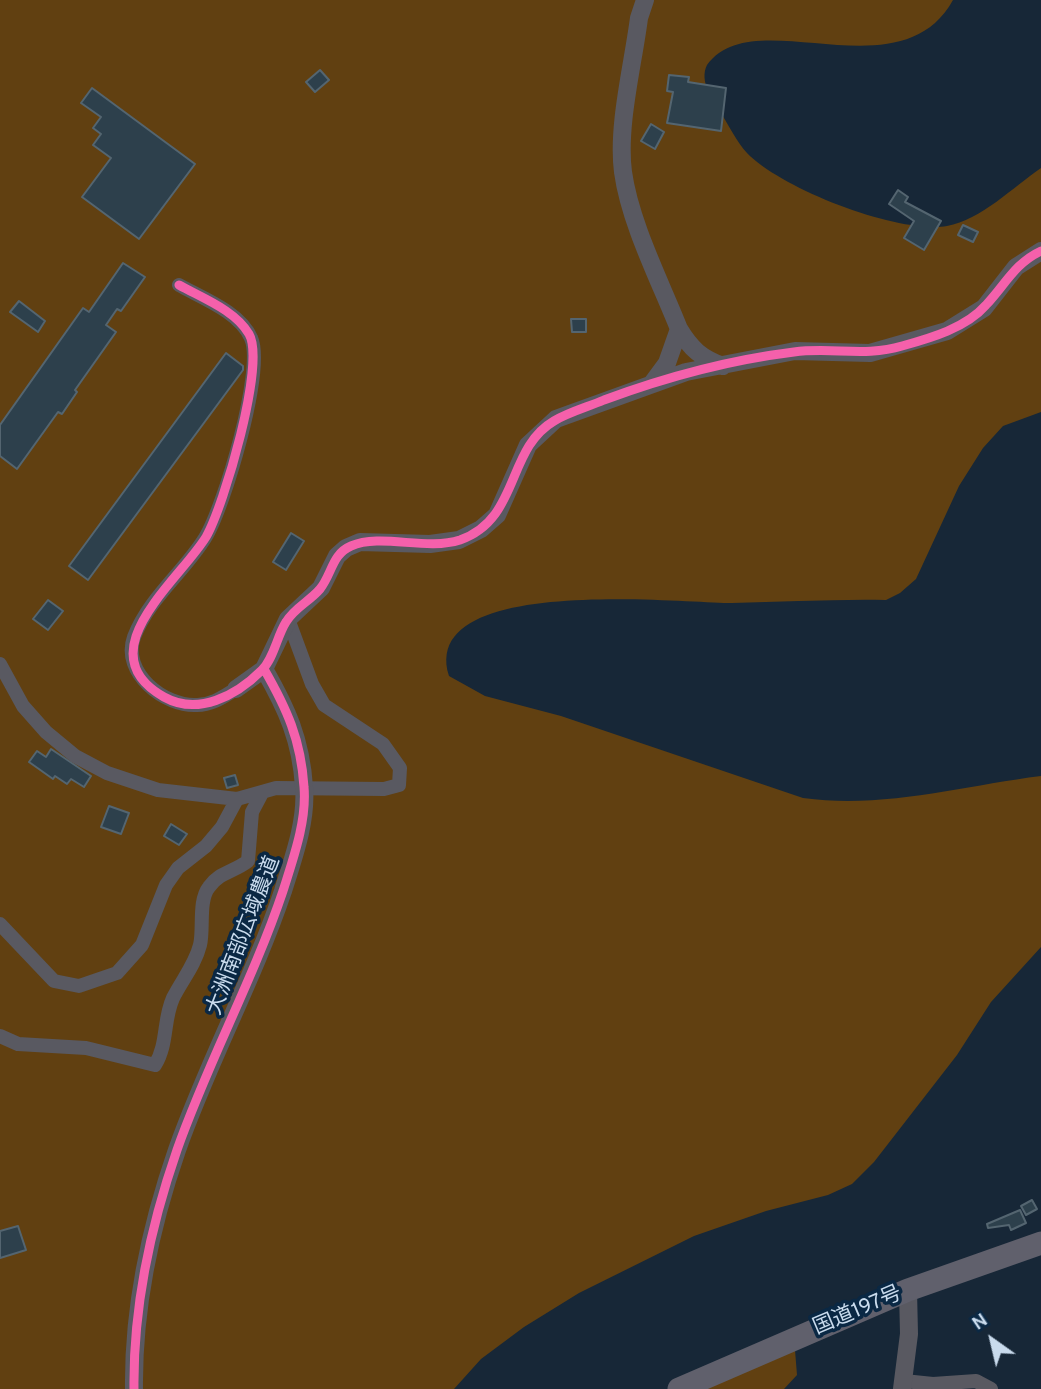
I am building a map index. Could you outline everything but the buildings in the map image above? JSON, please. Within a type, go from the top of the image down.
[{"type":"highway","name":"国道197号","points":[[679,1389],[908,1290],[1041,1243]]},
{"type":"street","points":[[645,0],[639,18],[623,137],[623,170],[628,197],[678,329],[690,347],[702,358],[723,366]]},
{"type":"street","points":[[179,285],[241,322],[251,337],[256,353],[249,397],[218,513],[204,539],[144,617],[133,640],[133,661],[144,680],[160,695],[179,704],[198,706],[216,702],[264,669],[288,618],[321,588],[337,556],[345,548],[360,542],[449,541],[481,529],[497,515],[515,480],[528,445],[556,419],[686,372],[795,351],[870,353],[947,331],[984,308],[1016,267],[1041,251]]},
{"type":"street","points":[[653,382],[667,363],[678,329]]},
{"type":"street","points":[[0,664],[23,706],[46,732],[75,756],[107,773],[158,790],[237,799],[261,795],[276,788],[384,789],[398,785],[400,768],[383,744],[324,705],[312,684],[288,618]]},
{"type":"street","name":"大洲南部広域農道","points":[[134,1389],[140,1302],[160,1203],[178,1148],[267,939],[292,863],[304,789],[288,709],[264,669]]},
{"type":"street","points":[[0,1036],[18,1044],[86,1048],[155,1065],[163,1051],[172,1000],[191,970],[201,944],[206,890],[219,875],[239,869],[248,861],[252,812],[261,795]]},
{"type":"street","points":[[0,924],[54,981],[79,986],[117,973],[142,945],[166,885],[178,868],[206,846],[222,827],[237,799]]},
{"type":"street","points":[[908,1290],[909,1334],[903,1385],[976,1381],[991,1389]]},
{"type":"shaded area","points":[[0,0],[953,0],[929,28],[899,42],[864,46],[757,41],[729,47],[707,65],[705,77],[708,90],[740,144],[764,167],[786,181],[841,206],[900,223],[925,227],[960,223],[996,202],[1041,168],[1041,412],[1003,426],[983,448],[959,486],[916,579],[900,593],[886,600],[732,603],[611,599],[559,601],[511,608],[473,622],[450,644],[449,676],[485,696],[561,716],[803,798],[833,801],[893,799],[1041,776],[1041,947],[991,1002],[957,1055],[874,1162],[852,1184],[828,1195],[766,1211],[694,1236],[579,1293],[524,1327],[481,1359],[454,1389],[0,1389]]},
{"type":"shaded area","points":[[795,1350],[797,1375],[784,1389],[700,1389]]},
{"type":"cycle path","points":[[179,285],[235,318],[249,334],[253,350],[248,403],[241,435],[214,521],[206,537],[145,617],[135,638],[133,659],[142,679],[164,697],[177,702],[203,704],[229,695],[262,670],[270,659],[289,617],[320,589],[336,559],[351,546],[376,541],[447,543],[460,540],[479,530],[503,501],[528,448],[539,433],[554,421],[604,400],[698,370],[794,352],[875,351],[936,336],[978,313],[1017,268],[1041,251]]},
{"type":"cycle path","points":[[134,1389],[140,1298],[159,1208],[189,1117],[271,924],[291,866],[301,826],[304,800],[300,754],[286,712],[264,669]]}]
